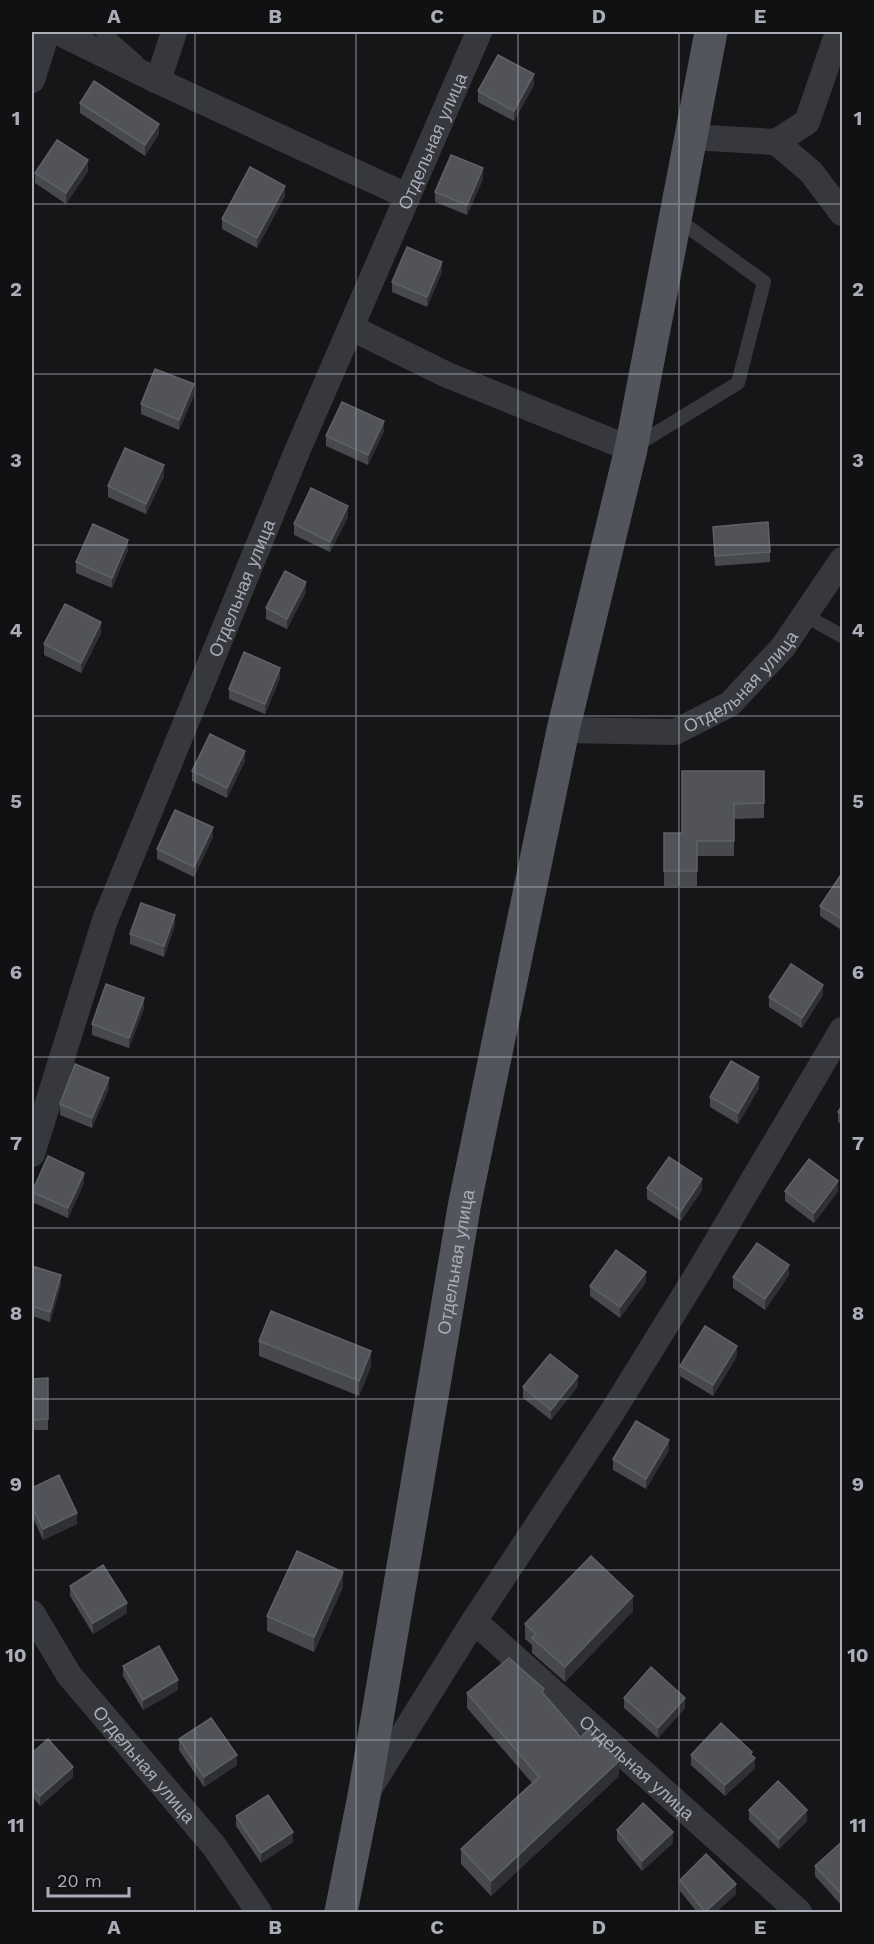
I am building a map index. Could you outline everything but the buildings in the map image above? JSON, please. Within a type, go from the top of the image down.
[{"type":"main road","name":"Отдельная улица","points":[[341,1912],[364,1796],[465,1202],[562,730],[631,449],[711,32]]},
{"type":"street","points":[[32,80],[47,32]]},
{"type":"street","points":[[58,32],[158,81],[407,196]]},
{"type":"street","points":[[158,81],[174,32]]},
{"type":"street","name":"Отдельная улица","points":[[32,1154],[105,920],[298,449],[478,32]]},
{"type":"street","points":[[691,137],[776,142],[807,122],[838,32]]},
{"type":"street","points":[[776,142],[811,172],[843,213]]},
{"type":"street","points":[[352,328],[445,374],[631,449]]},
{"type":"street","name":"Отдельная улица","points":[[562,730],[675,732],[730,704],[783,647],[843,560]]},
{"type":"street","name":"Отдельная улица","points":[[364,1796],[474,1621],[612,1413],[843,1030]]},
{"type":"street","name":"Отдельная улица","points":[[32,1613],[69,1675],[214,1846],[259,1912]]},
{"type":"street","name":"Отдельная улица","points":[[474,1621],[799,1912]]},
{"type":"lane","points":[[103,32],[158,81]]},
{"type":"lane","points":[[631,449],[738,383],[764,282],[675,218]]},
{"type":"lane","points":[[804,615],[843,636]]}]
